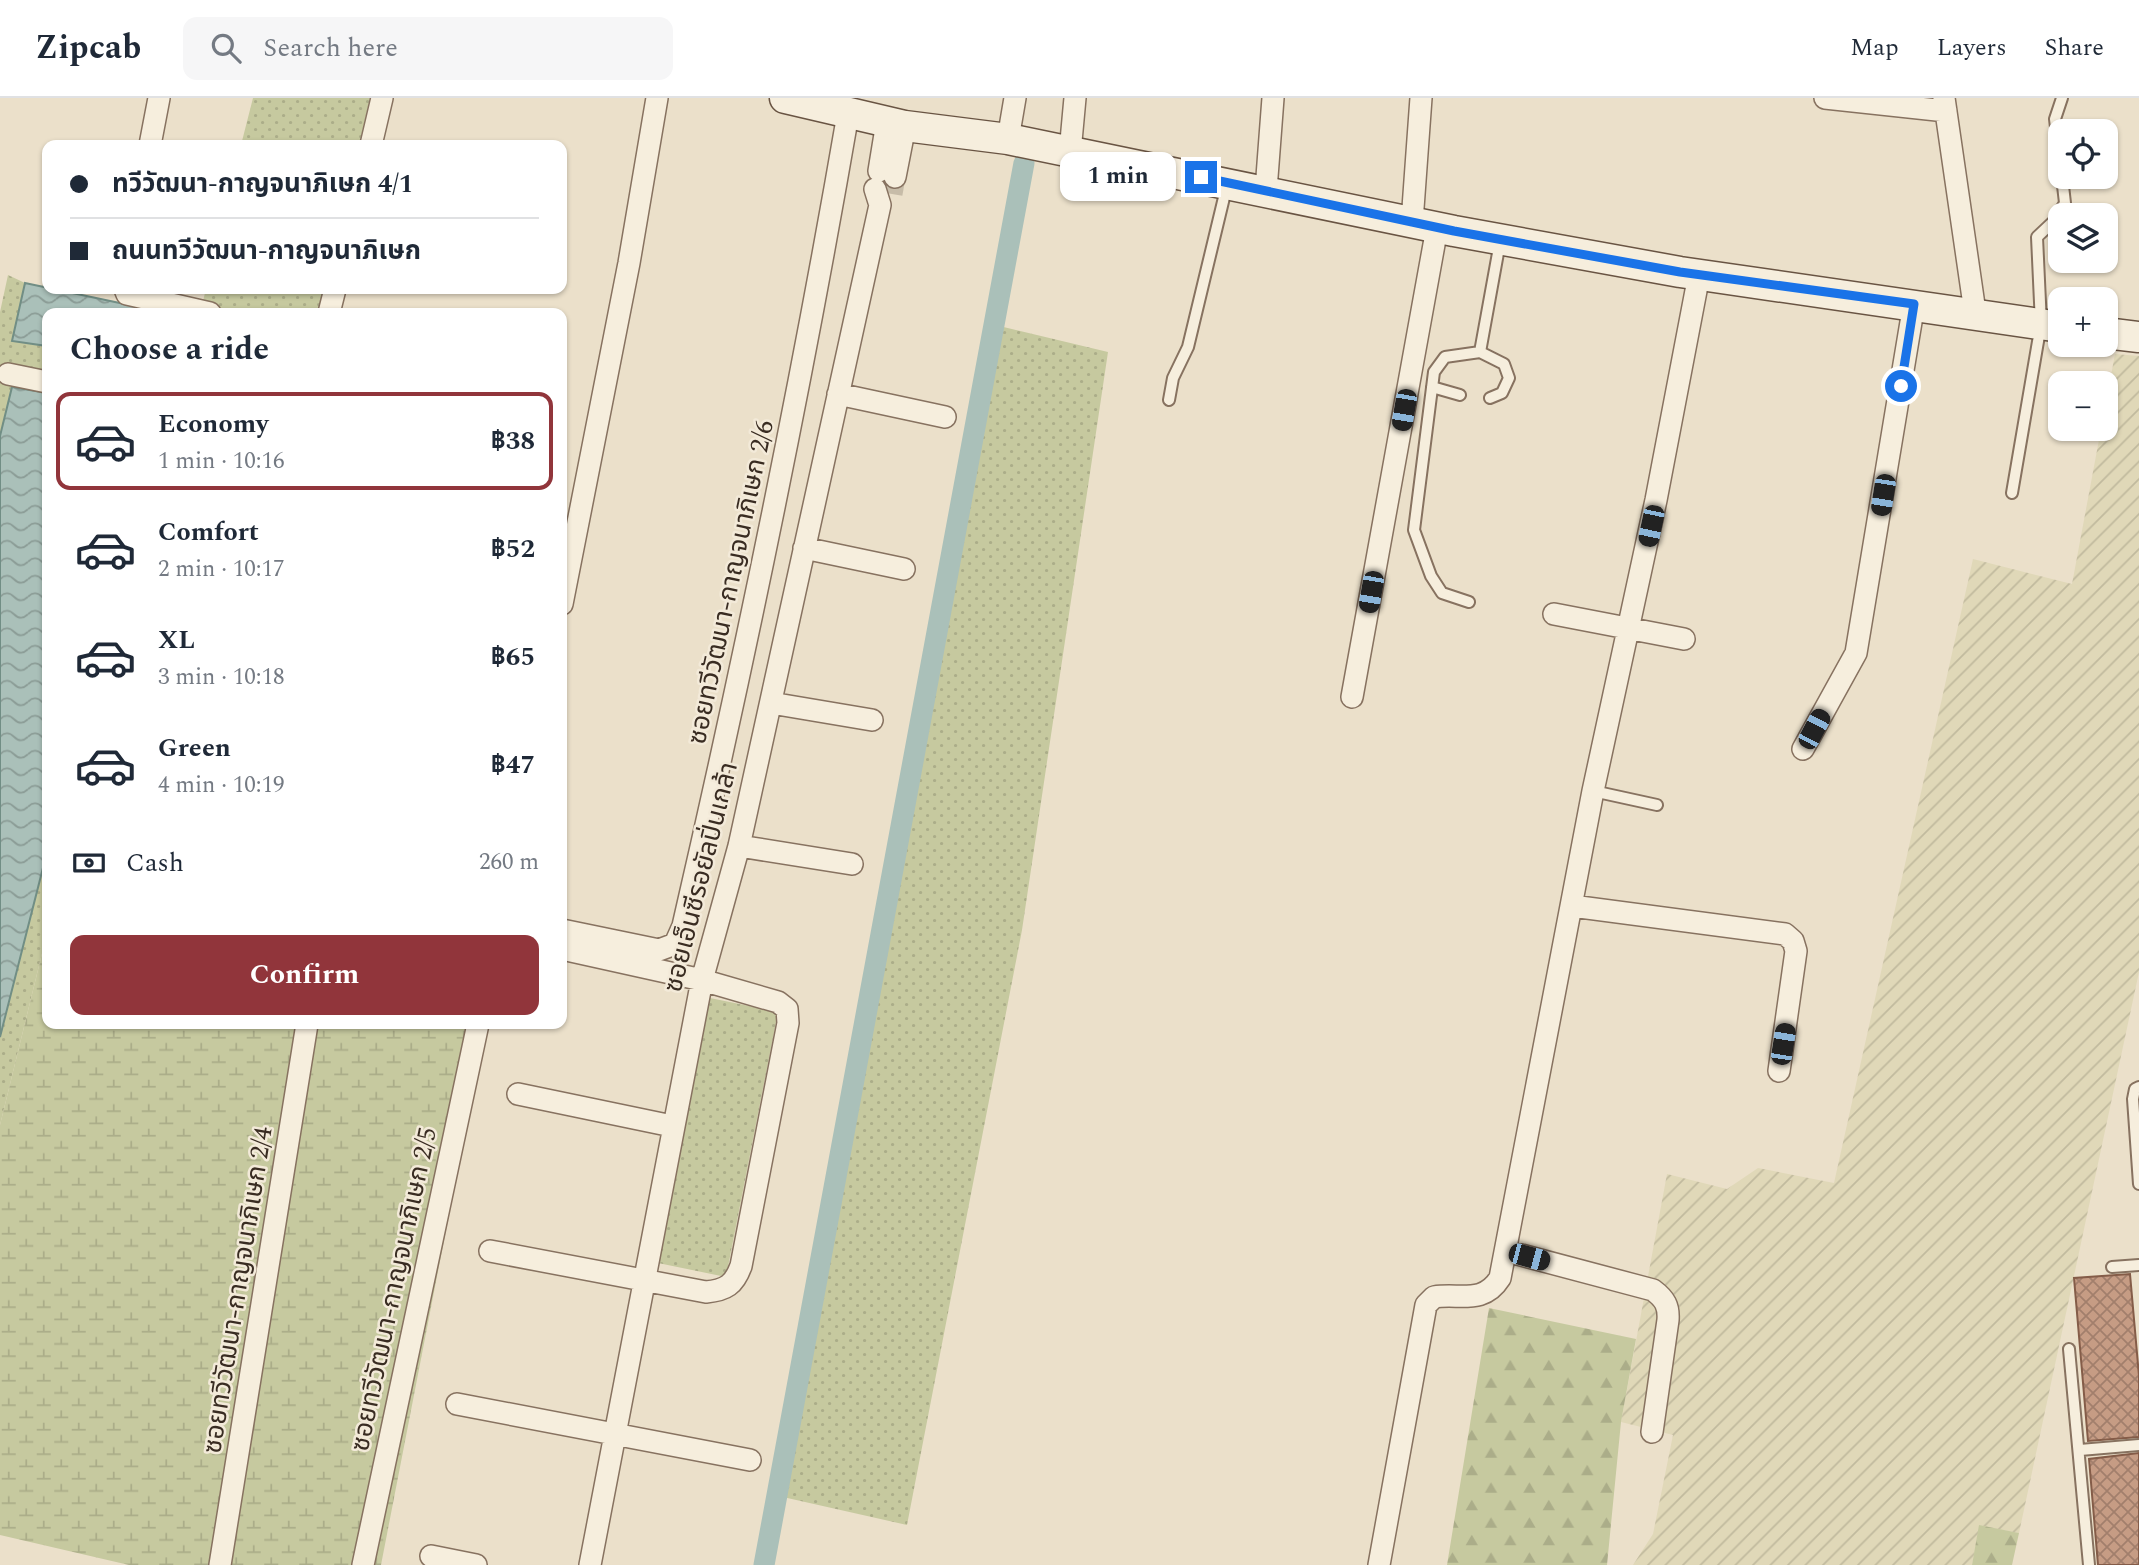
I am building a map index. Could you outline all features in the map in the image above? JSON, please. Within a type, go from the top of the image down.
[{"type":"street","points":[[151,140],[159,98]]},
{"type":"street","points":[[372,140],[382,98]]},
{"type":"street","points":[[567,577],[657,98]]},
{"type":"street","points":[[788,98],[896,124],[1008,139],[1500,240],[1699,275],[1975,312],[2048,325]]},
{"type":"street","points":[[1008,139],[1015,98]]},
{"type":"street","points":[[1070,152],[1075,98]]},
{"type":"street","points":[[1266,190],[1273,98]]},
{"type":"street","points":[[1352,697],[1425,225],[1421,98]]},
{"type":"street","points":[[1825,98],[1945,104],[1975,312]]},
{"type":"street","name":"ซอยทวีวัฒนา-กาญจนาภิเษก 2/6","points":[[567,931],[659,950],[675,944],[683,926],[744,662],[807,348],[848,114]]},
{"type":"street","name":"ซอยเอ็นซีรอยัลปิ่นเกล้า","points":[[590,1565],[647,1280],[672,1126],[702,980],[739,846],[896,124]]},
{"type":"street","points":[[1379,1565],[1426,1305],[1434,1297],[1475,1298],[1486,1294],[1500,1278],[1593,791],[1699,275]]},
{"type":"street","points":[[127,294],[188,308]]},
{"type":"street","points":[[1803,750],[1856,653],[1914,304]]},
{"type":"street","points":[[2118,335],[2139,337]]},
{"type":"street","points":[[8,374],[42,381]]},
{"type":"street","points":[[838,394],[945,417]]},
{"type":"street","points":[[804,548],[904,569]]},
{"type":"street","points":[[1554,614],[1684,639]]},
{"type":"street","points":[[771,702],[872,720]]},
{"type":"street","points":[[739,846],[852,864]]},
{"type":"street","points":[[1572,906],[1785,934],[1793,941],[1797,951],[1779,1071]]},
{"type":"street","points":[[489,1251],[706,1293],[724,1290],[737,1279],[788,1023],[787,1009],[778,1002],[702,980],[567,950]]},
{"type":"street","name":"ซอยทวีวัฒนา-กาญจนาภิเษก 2/4","points":[[220,1565],[306,1029]]},
{"type":"street","name":"ซอยทวีวัฒนา-กาญจนาภิเษก 2/5","points":[[363,1565],[477,1029]]},
{"type":"street","points":[[518,1094],[672,1126]]},
{"type":"street","points":[[1506,1251],[1653,1290],[1661,1296],[1669,1311],[1652,1432]]},
{"type":"street","points":[[457,1404],[750,1460]]},
{"type":"street","points":[[431,1556],[476,1565]]},
{"type":"lane","points":[[2055,119],[2062,98]]},
{"type":"lane","points":[[1169,400],[1173,378],[1188,347],[1227,183]]},
{"type":"lane","points":[[2048,311],[2037,237],[2054,221],[2065,203],[2063,189]]},
{"type":"lane","points":[[1480,352],[1500,240]]},
{"type":"lane","points":[[2012,494],[2048,334]]},
{"type":"lane","points":[[1469,602],[1442,593],[1431,576],[1414,530],[1434,372],[1445,356],[1480,352],[1504,364],[1509,379],[1502,393],[1490,398]]},
{"type":"lane","points":[[1432,387],[1460,395]]},
{"type":"lane","points":[[1593,791],[1657,805]]},
{"type":"lane","points":[[2139,1087],[2135,1089],[2133,1099],[2139,1184]]},
{"type":"lane","points":[[2112,1267],[2139,1265]]},
{"type":"lane","points":[[2069,1349],[2089,1565]]},
{"type":"lane","points":[[2080,1450],[2139,1445]]},
{"type":"shaded area","points":[[2118,354],[2139,356],[2139,972],[2019,1533],[1980,1526],[1972,1565],[1633,1565],[1653,1534],[1673,1435],[1621,1422],[1667,1174],[1727,1189],[1758,1168],[1834,1183],[1973,559],[2072,584],[2099,441],[2118,441],[2118,371],[2112,371],[2114,357],[2118,357]]},
{"type":"green space","points":[[253,98],[370,98],[360,140],[242,140]]},
{"type":"green space","points":[[8,275],[25,283],[12,341],[42,345],[42,392],[12,388],[0,436],[0,312]]},
{"type":"green space","points":[[205,294],[323,294],[320,308],[201,308]]},
{"type":"green space","points":[[987,323],[1108,352],[1022,930],[907,1525],[774,1495]]},
{"type":"green space","points":[[42,872],[42,953],[0,1125],[0,1037]]},
{"type":"green space","points":[[42,953],[42,1029],[485,1029],[381,1565],[129,1565],[0,1535],[0,1125]]},
{"type":"green space","points":[[710,998],[778,1012],[726,1277],[658,1263]]},
{"type":"green space","points":[[1489,1308],[1636,1339],[1621,1422],[1607,1565],[1447,1565]]},
{"type":"green space","points":[[1979,1525],[2019,1533],[2012,1565],[1972,1565]]},
{"type":"water","points":[[25,283],[42,287],[42,294],[77,294],[143,308],[42,308],[42,345],[12,341]]},
{"type":"water","points":[[12,387],[42,392],[42,872],[0,1037],[0,436]]},
{"type":"building","points":[[2130,1274],[2139,1376],[2139,1437],[2088,1441],[2074,1278]]},
{"type":"building","points":[[2139,1453],[2139,1565],[2098,1565],[2089,1459]]},
{"type":"waterway","points":[[764,1565],[1024,163]]},
{"type":"tunnel","points":[[892,194],[895,177]]},
{"type":"route","points":[[1201,177],[1454,231],[1680,272],[1914,304],[1901,386]]}]
